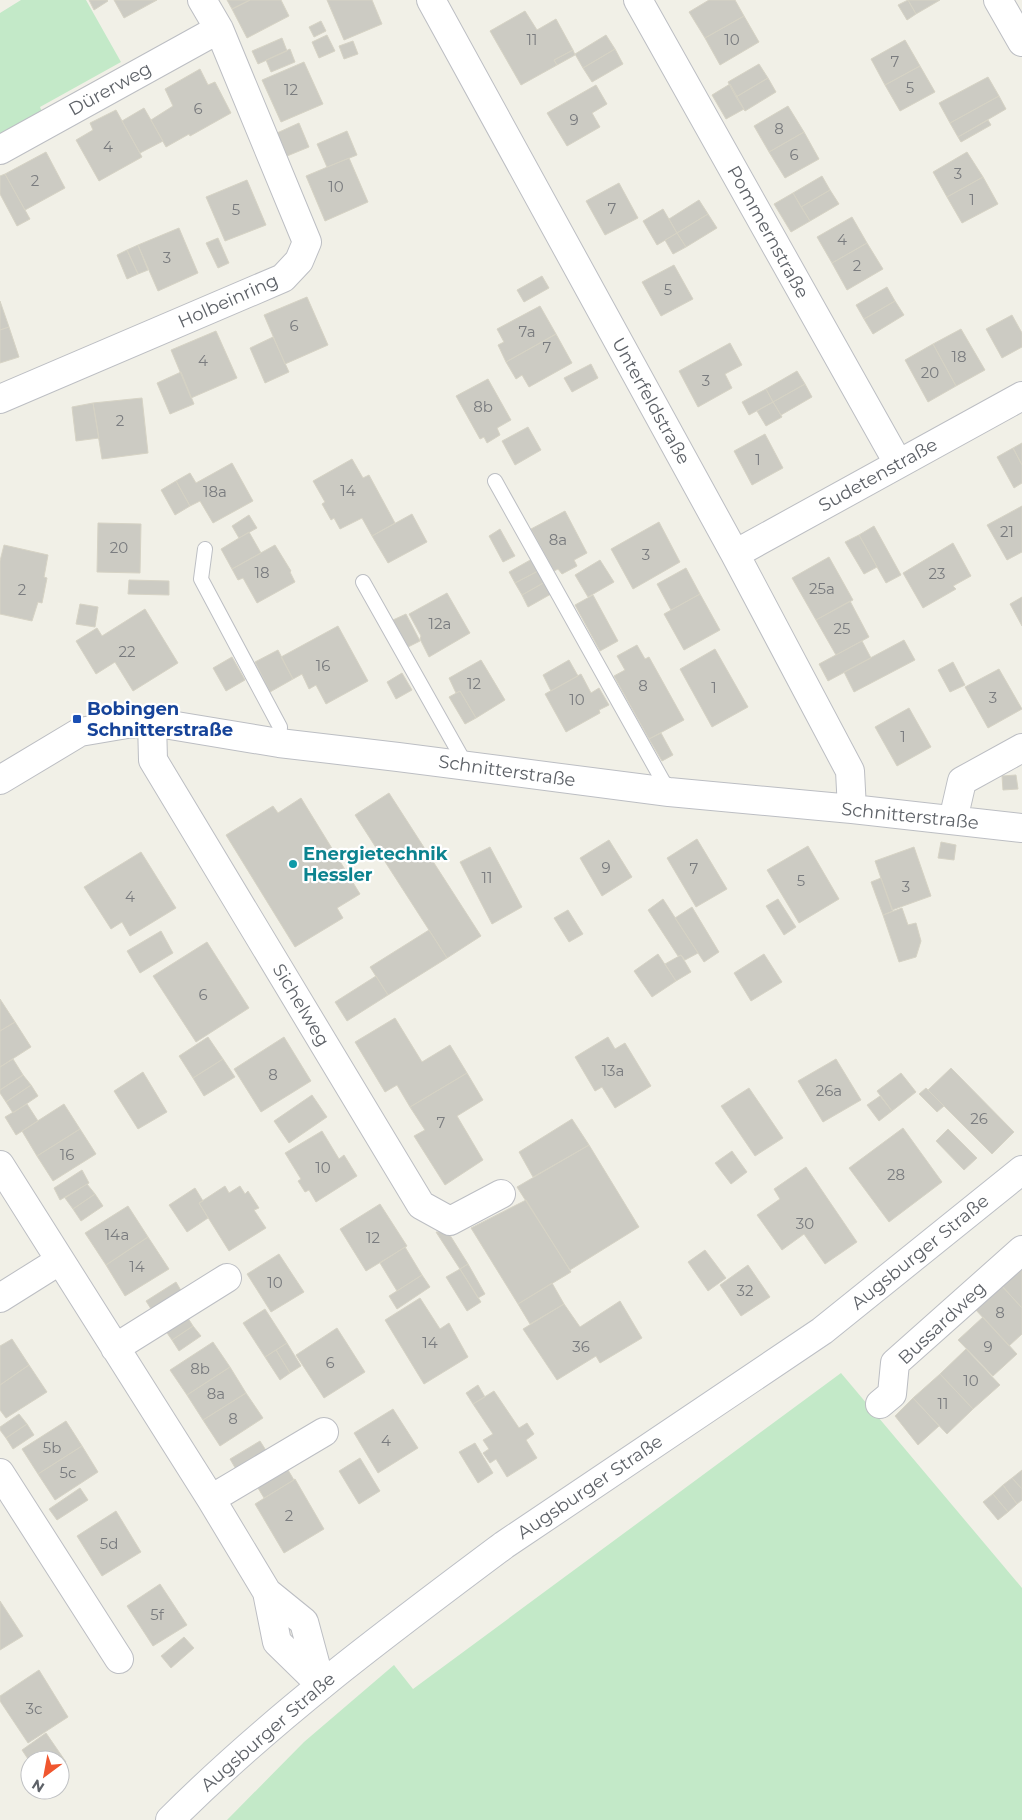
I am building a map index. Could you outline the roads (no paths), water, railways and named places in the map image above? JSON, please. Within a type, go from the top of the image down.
[{"type":"street","name":"Holbeinring","points":[[0,399],[283,278],[299,262],[307,242],[219,28],[202,0]]},
{"type":"street","name":"Unterfeldstraße","points":[[431,0],[735,554],[850,770],[852,809]]},
{"type":"street","name":"Pommernstraße","points":[[638,0],[898,463]]},
{"type":"street","points":[[998,0],[1022,42]]},
{"type":"street","name":"Dürerweg","points":[[0,150],[219,28]]},
{"type":"street","name":"Sudetenstraße","points":[[735,554],[1022,396]]},
{"type":"street","name":"Schnitterstraße","points":[[2,775],[80,732],[152,722],[279,743],[670,792],[852,809],[1022,828]]},
{"type":"street","name":"Sichelweg","points":[[152,722],[154,760],[421,1205],[450,1220],[501,1194]]},
{"type":"street","points":[[953,820],[962,781],[1022,748]]},
{"type":"street","points":[[0,1165],[211,1499],[267,1592],[304,1622],[321,1685]]},
{"type":"street","name":"Augsburger Straße","points":[[170,1820],[204,1786],[321,1685],[504,1545],[822,1331],[1022,1170]]},
{"type":"street","name":"Bussardweg","points":[[880,1404],[892,1394],[895,1363],[1022,1250]]},
{"type":"street","points":[[0,1298],[59,1261]]},
{"type":"street","points":[[114,1348],[226,1278]]},
{"type":"street","points":[[211,1499],[324,1432]]},
{"type":"street","points":[[0,1473],[119,1659]]},
{"type":"lane","points":[[495,480],[670,792]]},
{"type":"lane","points":[[205,549],[201,579],[280,727],[279,743]]},
{"type":"lane","points":[[363,582],[466,765]]},
{"type":"place","name":"Bobingen Schnitterstraße","points":[[77,719]]},
{"type":"place","name":"Energietechnik Hessler","points":[[293,864]]}]
